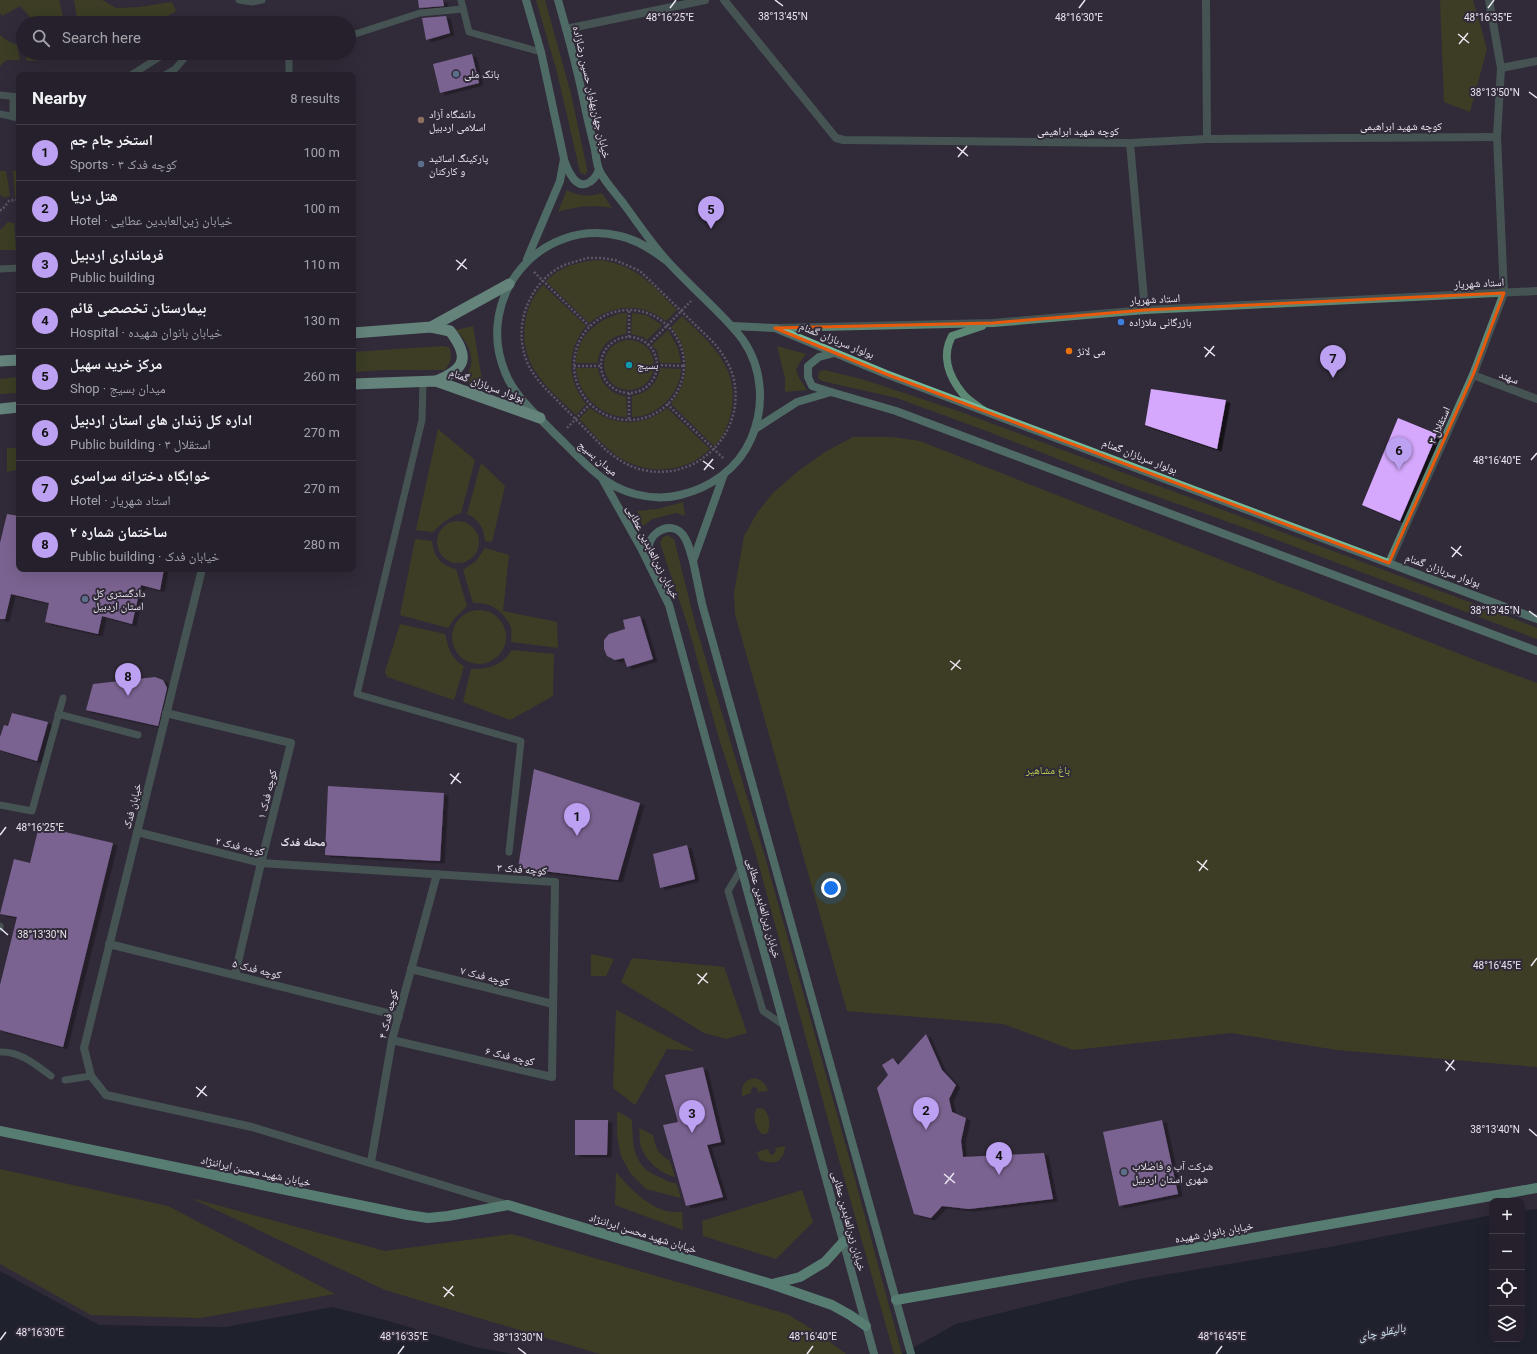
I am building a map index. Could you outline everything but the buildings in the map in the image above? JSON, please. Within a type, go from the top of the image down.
[{"type":"highway","points":[[430,327],[509,284]]},
{"type":"highway","points":[[356,333],[430,327],[450,331],[463,351],[462,359],[457,370],[436,381]]},
{"type":"highway","points":[[0,361],[16,360]]},
{"type":"highway","name":"بولوار سربازان گمنام","points":[[356,384],[436,381],[540,418]]},
{"type":"highway","points":[[0,408],[16,407]]},
{"type":"main road","points":[[526,0],[541,52],[564,159],[571,176],[577,182],[584,184],[591,182],[599,170]]},
{"type":"main road","name":"خیابان جهان‌پهلوان حسین رضا‌زاده","points":[[558,0],[584,101],[599,170],[668,262]]},
{"type":"main road","points":[[525,264],[560,181],[564,159]]},
{"type":"main road","name":"میدان بسیج","points":[[602,233],[620,236],[638,242],[654,251],[668,262],[732,326],[743,340],[752,356],[758,374],[761,392],[755,429],[748,446],[732,467],[709,485],[692,492],[668,497],[655,497],[637,494],[619,488],[603,479],[558,437],[514,390],[505,374],[499,356],[496,338],[502,301],[509,284],[520,269],[533,256],[548,245],[583,234],[602,233]]},
{"type":"main road","name":"بولوار سربازان گمنام","points":[[732,326],[775,328],[834,353],[986,412],[1537,619]]},
{"type":"main road","points":[[834,353],[820,357],[808,366],[808,377],[812,386],[896,411],[1537,651]]},
{"type":"main road","points":[[755,429],[797,402],[831,392]]},
{"type":"main road","points":[[693,562],[724,474]]},
{"type":"main road","name":"خیابان زین‌العابدین عطایی","points":[[603,479],[650,566],[669,605],[874,1354]]},
{"type":"main road","name":"خیابان زین‌العابدین عطایی","points":[[650,566],[648,545],[654,534],[662,528],[672,528],[682,533],[688,545],[693,562],[706,619],[911,1351]]},
{"type":"main road","name":"خیابان شهید محسن ایراننژاد","points":[[0,1131],[428,1218],[448,1216],[508,1205],[771,1284],[832,1305],[866,1326]]},
{"type":"main road","name":"خیابان بانوان شهیده","points":[[896,1300],[1537,1188]]},
{"type":"main road","points":[[771,1284],[800,1277],[825,1262],[844,1242]]},
{"type":"street","points":[[566,28],[705,0]]},
{"type":"street","name":"کوچه شهید ابراهیمی","points":[[724,0],[836,138],[844,140],[1130,143],[1206,139],[1497,137]]},
{"type":"street","points":[[1206,0],[1206,139]]},
{"type":"street","points":[[1489,0],[1501,68],[1497,137],[1504,293]]},
{"type":"street","points":[[1501,68],[1537,61]]},
{"type":"street","points":[[1130,143],[1145,310]]},
{"type":"street","name":"استاد شهریار","points":[[775,328],[993,323],[1145,310],[1537,291]]},
{"type":"street","name":"استقلال ۳","points":[[1389,563],[1473,375],[1504,293]]},
{"type":"street","points":[[986,412],[964,395],[959,388],[948,368],[947,351],[948,343],[952,336],[993,323]]},
{"type":"street","name":"سهند","points":[[1473,375],[1537,399]]},
{"type":"street","name":"خیابان فدک","points":[[84,1048],[201,572]]},
{"type":"street","name":"کوچه فدک ۱","points":[[166,713],[291,743],[235,975]]},
{"type":"street","name":"کوچه فدک ۲","points":[[137,832],[261,864],[437,874]]},
{"type":"street","name":"کوچه فدک ۴","points":[[371,1162],[392,1040],[437,874]]},
{"type":"street","name":"کوچه فدک ۳","points":[[437,874],[555,882],[553,1004]]},
{"type":"street","name":"کوچه فدک ۵","points":[[110,944],[399,1016]]},
{"type":"street","name":"کوچه فدک ۷","points":[[411,969],[553,1004]]},
{"type":"street","name":"کوچه فدک ۶","points":[[392,1040],[552,1077],[553,1004]]},
{"type":"street","name":"خیابان شهید محسن ایراننژاد","points":[[84,1048],[92,1076],[106,1095],[252,1127],[371,1162],[508,1205]]},
{"type":"lane","points":[[239,0],[252,2],[262,0]]},
{"type":"lane","points":[[461,0],[469,32],[541,52]]},
{"type":"lane","points":[[356,34],[420,13],[463,9]]},
{"type":"lane","points":[[136,72],[155,60]]},
{"type":"lane","points":[[170,72],[175,69],[183,60]]},
{"type":"lane","points":[[289,72],[291,60]]},
{"type":"lane","points":[[0,95],[16,97],[16,117],[0,114]]},
{"type":"lane","points":[[0,269],[16,268]]},
{"type":"lane","points":[[423,382],[422,420],[357,694],[521,741],[509,852]]},
{"type":"lane","points":[[0,805],[32,811],[63,698]]},
{"type":"lane","points":[[58,714],[138,735]]},
{"type":"lane","points":[[741,869],[728,891],[764,1011],[785,1026]]},
{"type":"lane","points":[[0,1052],[23,1057],[51,1076]]},
{"type":"lane","points":[[65,1080],[92,1076]]},
{"type":"path","points":[[0,210],[2,210],[9,201],[16,200]]},
{"type":"path","points":[[587,258],[601,258],[614,260],[640,271],[682,311],[723,354],[730,366],[736,393],[732,421],[726,434],[709,455],[697,463],[670,472],[656,472],[629,466],[606,450],[534,376],[523,350],[522,323],[525,309],[531,296],[543,281],[560,267],[587,258]]},
{"type":"path","points":[[525,264],[589,326]]},
{"type":"path","points":[[648,345],[699,294]]},
{"type":"path","points":[[629,310],[629,337]]},
{"type":"path","points":[[629,310],[647,313],[658,318],[667,326],[681,347],[684,366],[681,384],[667,404],[658,412],[647,417],[622,420],[599,412],[590,404],[576,383],[574,366],[577,347],[589,326],[599,318],[610,313],[629,310]]},
{"type":"path","points":[[629,337],[641,340],[648,345],[654,352],[656,365],[654,378],[648,385],[641,390],[629,393],[616,390],[609,385],[604,378],[601,360],[609,345],[616,340],[629,337]]},
{"type":"path","points":[[656,365],[684,366]]},
{"type":"path","points":[[574,366],[601,366]]},
{"type":"path","points":[[629,393],[629,420]]},
{"type":"path","points":[[558,437],[590,404]]},
{"type":"path","points":[[667,404],[732,467]]},
{"type":"highlighted area","points":[[1504,293],[1473,375],[1389,563],[886,374],[775,328],[993,323],[1145,310]]},
{"type":"green space","points":[[0,0],[59,0],[63,16],[29,16],[20,6],[2,16],[0,13]]},
{"type":"green space","points":[[74,0],[102,0],[116,8],[139,7],[172,2],[176,11],[168,16],[77,16]]},
{"type":"green space","points":[[536,0],[545,0],[571,94],[587,169],[585,175],[580,172],[557,72]]},
{"type":"green space","points":[[1440,0],[1473,0],[1487,49],[1470,112],[1444,102]]},
{"type":"green space","points":[[0,35],[16,45],[16,60],[6,60],[0,66]]},
{"type":"green space","points":[[0,171],[6,171],[10,196],[5,198],[0,195]]},
{"type":"green space","points":[[13,171],[16,171],[15,197]]},
{"type":"green space","points":[[567,190],[584,196],[602,193],[612,208],[571,208],[558,212]]},
{"type":"green space","points":[[8,222],[14,223],[16,250],[0,250],[0,230]]},
{"type":"green space","points":[[601,260],[614,263],[635,272],[652,285],[677,310],[666,321],[657,315],[637,308],[617,309],[607,312],[589,323],[546,281],[564,268],[571,265]]},
{"type":"green space","points":[[543,285],[586,326],[579,336],[572,355],[572,375],[575,385],[586,404],[576,415],[551,391],[542,380],[532,365],[527,353],[524,329],[526,317],[535,295]]},
{"type":"green space","points":[[627,313],[626,334],[615,337],[606,343],[600,352],[598,363],[576,363],[580,344],[590,330],[606,319]]},
{"type":"green space","points":[[632,313],[646,315],[662,325],[647,340],[643,337],[631,334]]},
{"type":"green space","points":[[682,316],[713,347],[728,370],[732,383],[733,397],[730,418],[723,435],[714,446],[671,404],[682,386],[685,376],[685,356],[678,336],[671,327]]},
{"type":"green space","points":[[473,326],[483,386],[462,382],[467,375],[472,361],[466,342],[456,330]]},
{"type":"green space","points":[[668,330],[678,348],[681,363],[660,363],[657,351],[652,345]]},
{"type":"green space","points":[[629,340],[638,342],[649,351],[654,365],[652,374],[643,385],[629,390],[620,388],[609,379],[604,365],[606,356],[615,345]]},
{"type":"green space","points":[[442,346],[449,347],[451,357],[445,370],[386,370],[356,372],[356,352]]},
{"type":"green space","points":[[777,346],[806,354],[796,370],[799,378],[807,390],[785,392],[785,378]]},
{"type":"green space","points":[[576,368],[598,368],[601,379],[611,391],[626,396],[627,417],[608,413],[592,402],[581,387]]},
{"type":"green space","points":[[660,368],[681,369],[677,387],[666,402],[658,408],[650,413],[632,417],[632,396],[642,393],[651,387],[657,378]]},
{"type":"green space","points":[[824,370],[865,380],[961,412],[1512,618],[1537,628],[1537,639],[1259,533],[1119,483],[984,430],[897,398],[822,381],[818,378],[819,372]]},
{"type":"green space","points":[[16,377],[16,393],[0,394],[0,379]]},
{"type":"green space","points":[[590,408],[609,419],[628,422],[648,419],[667,408],[710,449],[690,463],[678,467],[654,469],[630,463],[619,457],[603,444],[579,419]]},
{"type":"green space","points":[[438,429],[475,460],[461,513],[453,516],[433,532],[416,530]]},
{"type":"green space","name":"باغ مشاهیر","points":[[853,437],[892,437],[920,441],[1480,662],[1537,683],[1537,1067],[1337,1050],[1231,1033],[1073,1050],[1003,1024],[847,1011],[735,614],[734,593],[744,536],[757,513],[773,493],[797,472],[825,452]]},
{"type":"green space","points":[[7,448],[16,448],[16,470],[7,472]]},
{"type":"green space","points":[[481,463],[505,486],[492,542],[485,541],[478,521],[467,514]]},
{"type":"green space","points":[[683,502],[685,516],[676,513],[652,519],[643,526],[637,511],[658,509]]},
{"type":"green space","points":[[454,521],[462,521],[470,524],[476,530],[479,542],[476,554],[470,560],[462,563],[454,563],[446,560],[440,554],[437,546],[437,538],[440,530],[446,524]]},
{"type":"green space","points":[[668,535],[674,539],[696,627],[765,857],[849,1157],[902,1354],[894,1354],[839,1160],[757,858],[718,735],[688,626],[660,543],[663,537]]},
{"type":"green space","points":[[415,539],[432,541],[434,552],[439,560],[442,563],[456,569],[467,606],[455,618],[448,628],[400,615]]},
{"type":"green space","points":[[485,548],[509,555],[503,611],[557,622],[558,648],[511,642],[511,627],[501,612],[490,605],[473,603],[463,570],[476,561]]},
{"type":"green space","points":[[474,610],[484,610],[494,614],[502,622],[506,632],[506,642],[502,652],[494,660],[484,664],[474,664],[464,660],[456,652],[452,642],[452,632],[456,622],[464,614]]},
{"type":"green space","points":[[400,624],[445,634],[449,649],[453,656],[464,666],[454,700],[387,677],[385,672]]},
{"type":"green space","points":[[512,650],[554,654],[553,696],[510,720],[463,702],[471,669],[494,666],[504,660]]},
{"type":"green space","points":[[591,954],[614,959],[606,976],[591,976]]},
{"type":"green space","points":[[632,958],[724,967],[747,1033],[726,1039],[704,1033],[621,982]]},
{"type":"green space","points":[[616,1010],[695,1051],[667,1049],[635,1105],[613,1088]]},
{"type":"green space","points":[[755,1078],[760,1080],[766,1086],[768,1091],[758,1092],[757,1088],[753,1087],[751,1093],[742,1096],[744,1084],[748,1080]]},
{"type":"green space","points":[[757,1108],[764,1109],[768,1115],[769,1127],[767,1134],[762,1134],[756,1125],[755,1112]]},
{"type":"green space","points":[[617,1111],[632,1120],[634,1146],[639,1161],[650,1172],[668,1181],[676,1183],[681,1198],[646,1189],[631,1174],[621,1156],[617,1135]]},
{"type":"green space","points":[[639,1128],[653,1135],[658,1150],[670,1161],[675,1177],[659,1170],[650,1162],[640,1145]]},
{"type":"green space","points":[[785,1146],[782,1156],[777,1162],[769,1162],[759,1159],[757,1152],[768,1149],[770,1154],[773,1155],[776,1151],[775,1148]]},
{"type":"green space","points":[[0,1169],[168,1206],[335,1294],[200,1318],[91,1315],[0,1264]]},
{"type":"green space","points":[[616,1172],[632,1190],[652,1205],[666,1211],[682,1212],[683,1230],[615,1205]]},
{"type":"green space","points":[[802,1190],[813,1222],[776,1259],[703,1236],[702,1221]]},
{"type":"green space","points":[[191,1198],[385,1251],[512,1234],[787,1314],[815,1331],[846,1354],[600,1354],[385,1290]]},
{"type":"water","name":"بالیقلو چای","points":[[1537,1209],[1537,1354],[902,1354],[956,1324],[1134,1280],[1330,1247],[1489,1216],[1489,1342],[1525,1342],[1525,1211]]},
{"type":"water","points":[[0,1271],[99,1325],[226,1327],[332,1307],[385,1320],[475,1347],[512,1354],[0,1354]]},
{"type":"place","name":"بانک ملی","points":[[456,74]]},
{"type":"place","name":"دانشگاه آزاد اسلامی اردبیل","points":[[421,120]]},
{"type":"place","name":"پارکینگ اساتید و کارکنان","points":[[421,164]]},
{"type":"place","name":"مرکز خرید سهیل","points":[[711,229]]},
{"type":"place","name":"بازرگانی ملازاده","points":[[1121,322]]},
{"type":"place","name":"می لانژ","points":[[1069,351]]},
{"type":"place","name":"بسیج","points":[[629,365]]},
{"type":"place","name":"خوابگاه دخترانه سراسری","points":[[1333,378]]},
{"type":"place","name":"اداره کل زندان های استان اردبیل","points":[[1399,470]]},
{"type":"place","name":"دادگستری کل استان اردبیل","points":[[85,599]]},
{"type":"place","name":"ساختمان شماره ۲","points":[[128,696]]},
{"type":"place","name":"استخر جام جم","points":[[577,836]]},
{"type":"place","name":"هتل دریا","points":[[926,1130]]},
{"type":"place","name":"فرمانداری اردبیل","points":[[692,1133]]},
{"type":"place","name":"شرکت آب و فاضلاب شهری استان اردبیل","points":[[1124,1172]]},
{"type":"place","name":"بیمارستان تخصصی قائم","points":[[999,1175]]},
{"type":"district","name":"محله فدک","points":[[303,842]]}]
